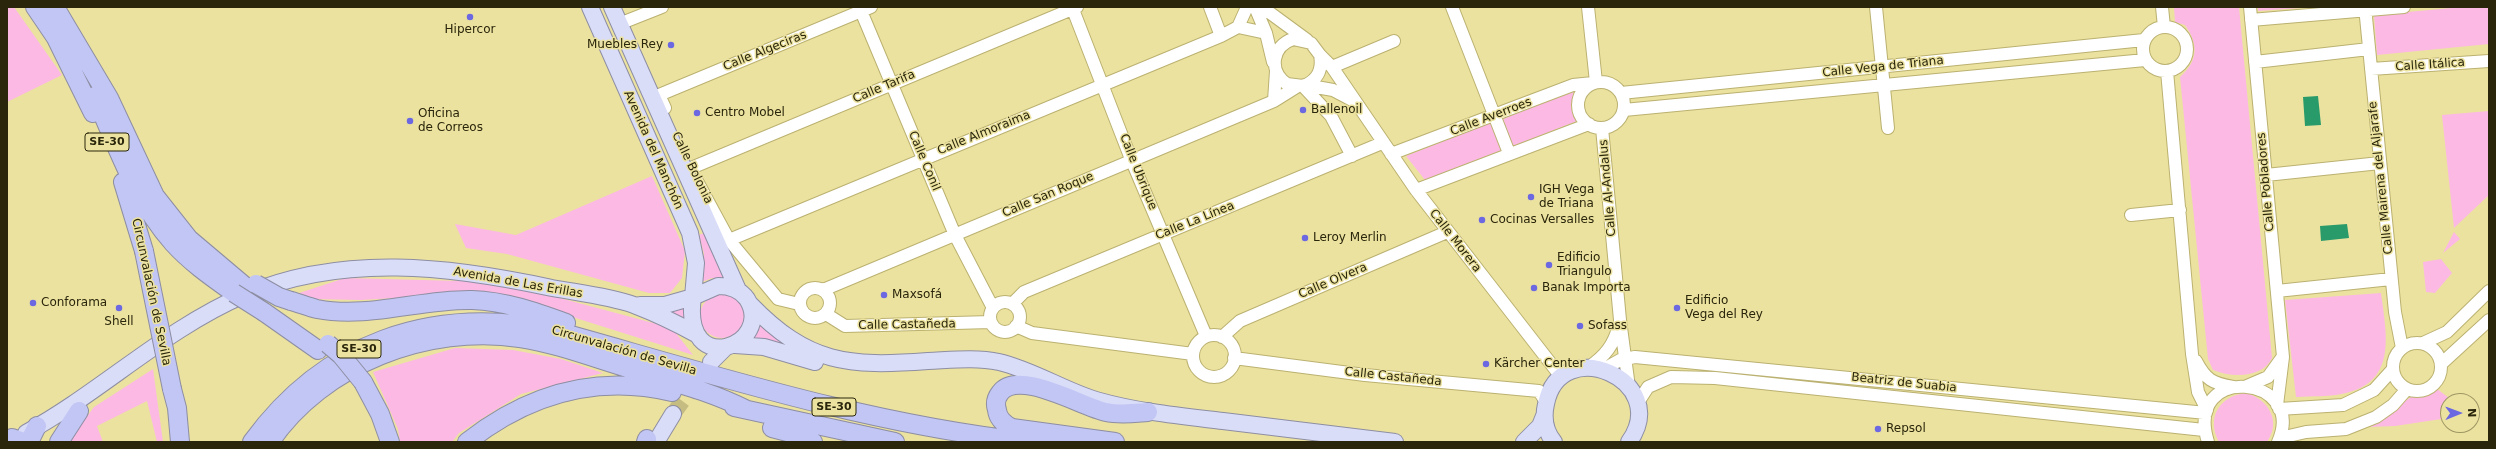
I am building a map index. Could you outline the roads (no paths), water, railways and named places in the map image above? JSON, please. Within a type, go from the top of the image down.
[{"type":"highway","points":[[35,7],[60,31]]},
{"type":"highway","points":[[55,7],[60,31],[65,45],[94,94],[141,197],[181,242],[200,269],[277,307],[323,347],[341,355],[358,385],[380,414],[390,442]]},
{"type":"highway","name":"Circunvalación de Sevilla","points":[[60,31],[106,140],[134,213],[144,251],[177,408],[180,442]]},
{"type":"highway","points":[[181,242],[236,278],[256,284],[279,297],[277,307]]},
{"type":"highway","points":[[277,307],[343,311],[454,300],[490,301],[535,312],[630,346],[650,358]]},
{"type":"highway","name":"Circunvalación de Sevilla","points":[[252,442],[289,398],[327,368],[374,342],[426,326],[473,321],[523,324],[549,329],[814,403],[896,421],[1030,442]]},
{"type":"highway","points":[[270,442],[280,427],[307,401],[335,380],[358,366],[404,347],[437,338],[456,336],[502,336],[556,346],[718,396],[745,409]]},
{"type":"highway","points":[[1115,442],[1012,428],[1005,425],[1000,418],[996,405],[999,394],[1008,385],[1025,384],[1106,412],[1126,414],[1148,412]]},
{"type":"highway","points":[[358,385],[379,442]]},
{"type":"highway","name":"SE-30","points":[[467,442],[485,427],[515,409],[532,401],[577,389],[608,386],[647,388],[896,442]]},
{"type":"highway","points":[[172,389],[170,410],[172,442]]},
{"type":"highway","points":[[720,404],[746,421],[795,434],[813,442]]},
{"type":"highway","points":[[59,442],[79,411]]},
{"type":"main road","name":"Avenida del Manchón","points":[[590,7],[690,232],[696,263],[693,297]]},
{"type":"main road","name":"Avenida del Manchón","points":[[612,7],[623,22],[726,246],[738,290]]},
{"type":"main road","name":"Avenida de Las Erillas","points":[[24,438],[197,320],[243,296],[282,281],[330,270],[370,267],[459,271],[504,278],[633,305],[665,305],[693,297]]},
{"type":"main road","name":"Avenida de Las Erillas","points":[[24,438],[79,411],[179,341],[249,302],[330,270]]},
{"type":"main road","points":[[750,304],[752,323],[748,332],[730,346],[706,361],[700,338],[691,318],[693,297],[718,286],[738,290],[750,304],[786,338],[823,356],[861,363],[881,364],[974,359],[1011,366],[1096,400],[1148,412],[1395,442]]},
{"type":"main road","name":"Avenida de Las Erillas","points":[[633,305],[700,338]]},
{"type":"main road","points":[[700,338],[718,348],[730,346],[764,347],[840,369],[860,371],[985,369],[1042,379]]},
{"type":"main road","points":[[1524,442],[1540,426],[1552,388],[1562,378],[1575,370],[1597,368],[1618,376],[1629,387],[1637,404],[1637,422],[1641,437],[1646,442]]},
{"type":"main road","points":[[1545,409],[1548,432],[1554,442]]},
{"type":"main road","points":[[648,441],[669,412]]},
{"type":"main road","points":[[1628,442],[1637,422]]},
{"type":"street","points":[[1210,7],[1221,36]]},
{"type":"street","points":[[1247,7],[1238,27],[1266,34]]},
{"type":"street","points":[[1254,7],[1266,34],[1275,70],[1287,84],[1302,86],[1331,116],[1352,156]]},
{"type":"street","points":[[1262,7],[1311,43],[1320,55],[1319,73],[1302,86]]},
{"type":"street","points":[[1452,7],[1509,153]]},
{"type":"street","points":[[1588,7],[1594,83]]},
{"type":"street","points":[[1876,7],[1888,128]]},
{"type":"street","points":[[2162,7],[2164,27]]},
{"type":"street","name":"Calle Pobladores","points":[[2250,7],[2283,357],[2278,407],[2282,419],[2279,440]]},
{"type":"street","points":[[2251,20],[2365,8],[2404,7]]},
{"type":"street","name":"Calle Tarifa","points":[[691,168],[1074,8]]},
{"type":"street","name":"Calle Ubrique","points":[[1074,8],[1131,159],[1206,336]]},
{"type":"street","name":"Calle Mairena del Aljarafe","points":[[2365,8],[2391,279],[2397,328],[2402,348]]},
{"type":"street","points":[[623,22],[656,9]]},
{"type":"street","name":"Calle Conil","points":[[866,9],[892,84],[955,235],[993,308]]},
{"type":"street","name":"Calle Algeciras","points":[[659,94],[866,9]]},
{"type":"street","name":"Calle Almoraima","points":[[726,246],[923,158],[1221,36],[1238,27]]},
{"type":"street","points":[[2164,27],[2178,31],[2185,39],[2187,50],[2181,64],[2167,71],[2152,68],[2145,60],[2142,50],[2144,40],[2154,29],[2164,27]]},
{"type":"street","points":[[1274,100],[1275,56],[1282,45],[1299,38],[1311,43]]},
{"type":"street","name":"Calle Vega de Triana","points":[[1621,93],[2144,40]]},
{"type":"street","points":[[1332,67],[1394,41]]},
{"type":"street","points":[[2255,62],[2369,49]]},
{"type":"street","name":"Calle Morera","points":[[1320,55],[1332,67],[1352,100],[1447,232],[1562,378]]},
{"type":"street","name":"Calle Vega de Triana","points":[[1624,110],[2145,60]]},
{"type":"street","name":"Calle Itálica","points":[[2371,69],[2489,60]]},
{"type":"street","points":[[2167,71],[2192,354],[2198,392],[2206,411],[2204,430],[2208,442]]},
{"type":"street","points":[[1594,83],[1610,83],[1621,93],[1624,110],[1616,122],[1602,128],[1589,124],[1580,114],[1579,100],[1585,88],[1594,83]]},
{"type":"street","name":"Calle Averroes","points":[[1391,154],[1494,116],[1573,84],[1594,83]]},
{"type":"street","name":"Calle Morera","points":[[1302,86],[1333,90],[1352,100]]},
{"type":"street","name":"Calle San Roque","points":[[823,290],[1274,100],[1302,86]]},
{"type":"street","name":"Calle Bolonia","points":[[659,94],[726,246]]},
{"type":"street","points":[[1416,190],[1509,153],[1589,124]]},
{"type":"street","name":"Calle Al-Andalus","points":[[1602,128],[1620,320],[1627,359],[1629,387]]},
{"type":"street","name":"Calle La Línea","points":[[1012,304],[1024,292],[1382,143]]},
{"type":"street","points":[[2266,174],[2380,163]]},
{"type":"street","points":[[2131,215],[2180,210]]},
{"type":"street","name":"Calle Olvera","points":[[1222,337],[1240,321],[1447,232]]},
{"type":"street","points":[[726,246],[778,298],[799,304]]},
{"type":"street","points":[[2277,291],[2391,279]]},
{"type":"street","points":[[808,289],[823,290],[830,298],[830,304],[826,314],[818,319],[808,317],[801,310],[799,304],[801,296],[808,289]]},
{"type":"street","points":[[2423,344],[2447,332],[2489,291]]},
{"type":"street","points":[[1003,302],[1012,304],[1018,312],[1016,326],[1004,332],[995,328],[991,322],[990,315],[993,308],[1003,302]]},
{"type":"street","name":"Calle Castañeda","points":[[826,314],[845,326],[991,322]]},
{"type":"street","name":"Calle Al-Andalus","points":[[1597,368],[1616,338],[1620,320]]},
{"type":"street","points":[[2441,364],[2489,320]]},
{"type":"street","points":[[1016,326],[1032,333],[1193,354]]},
{"type":"street","points":[[1206,336],[1222,337],[1232,346],[1234,358],[1229,370],[1218,376],[1211,377],[1199,371],[1195,366],[1193,354],[1197,343],[1206,336]]},
{"type":"street","points":[[2247,386],[2259,389],[2269,396],[2278,407],[2343,405],[2374,390],[2393,369],[2396,357],[2402,348],[2415,343],[2423,344],[2435,351],[2441,364],[2440,376],[2430,387],[2423,391],[2407,389],[2397,381],[2393,369]]},
{"type":"street","points":[[2192,354],[2203,374],[2215,383],[2233,387],[2247,386],[2268,378],[2283,357]]},
{"type":"street","name":"Beatriz de Suabia","points":[[1597,368],[1635,357],[2206,411]]},
{"type":"street","name":"Calle Castañeda","points":[[1234,358],[1365,375],[1539,391],[1545,409]]},
{"type":"street","name":"Beatriz de Suabia","points":[[1637,404],[1648,387],[1671,378],[1715,378],[2204,430]]},
{"type":"street","points":[[2206,411],[2221,392],[2233,387]]},
{"type":"street","points":[[2279,440],[2306,432],[2346,429],[2376,417],[2394,405],[2407,389]]},
{"type":"tunnel","points":[[673,414],[699,378]]},
{"type":"place","name":"Hipercor","points":[[470,17]]},
{"type":"place","name":"Muebles Rey","points":[[671,45]]},
{"type":"place","name":"Ballenoil","points":[[1303,110]]},
{"type":"place","name":"Centro Mobel","points":[[697,113]]},
{"type":"place","name":"Oficina de Correos","points":[[410,121]]},
{"type":"place","name":"IGH Vega de Triana","points":[[1531,197]]},
{"type":"place","name":"Cocinas Versalles","points":[[1482,220]]},
{"type":"place","name":"Leroy Merlin","points":[[1305,238]]},
{"type":"place","name":"Edificio Triangulo","points":[[1549,265]]},
{"type":"place","name":"Banak Importa","points":[[1534,288]]},
{"type":"place","name":"Maxsofá","points":[[884,295]]},
{"type":"place","name":"Conforama","points":[[33,303]]},
{"type":"place","name":"Shell","points":[[119,308]]},
{"type":"place","name":"Edificio Vega del Rey","points":[[1677,308]]},
{"type":"place","name":"Sofass","points":[[1580,326]]},
{"type":"place","name":"Kärcher Center","points":[[1486,364]]},
{"type":"place","name":"Repsol","points":[[1878,429]]}]
